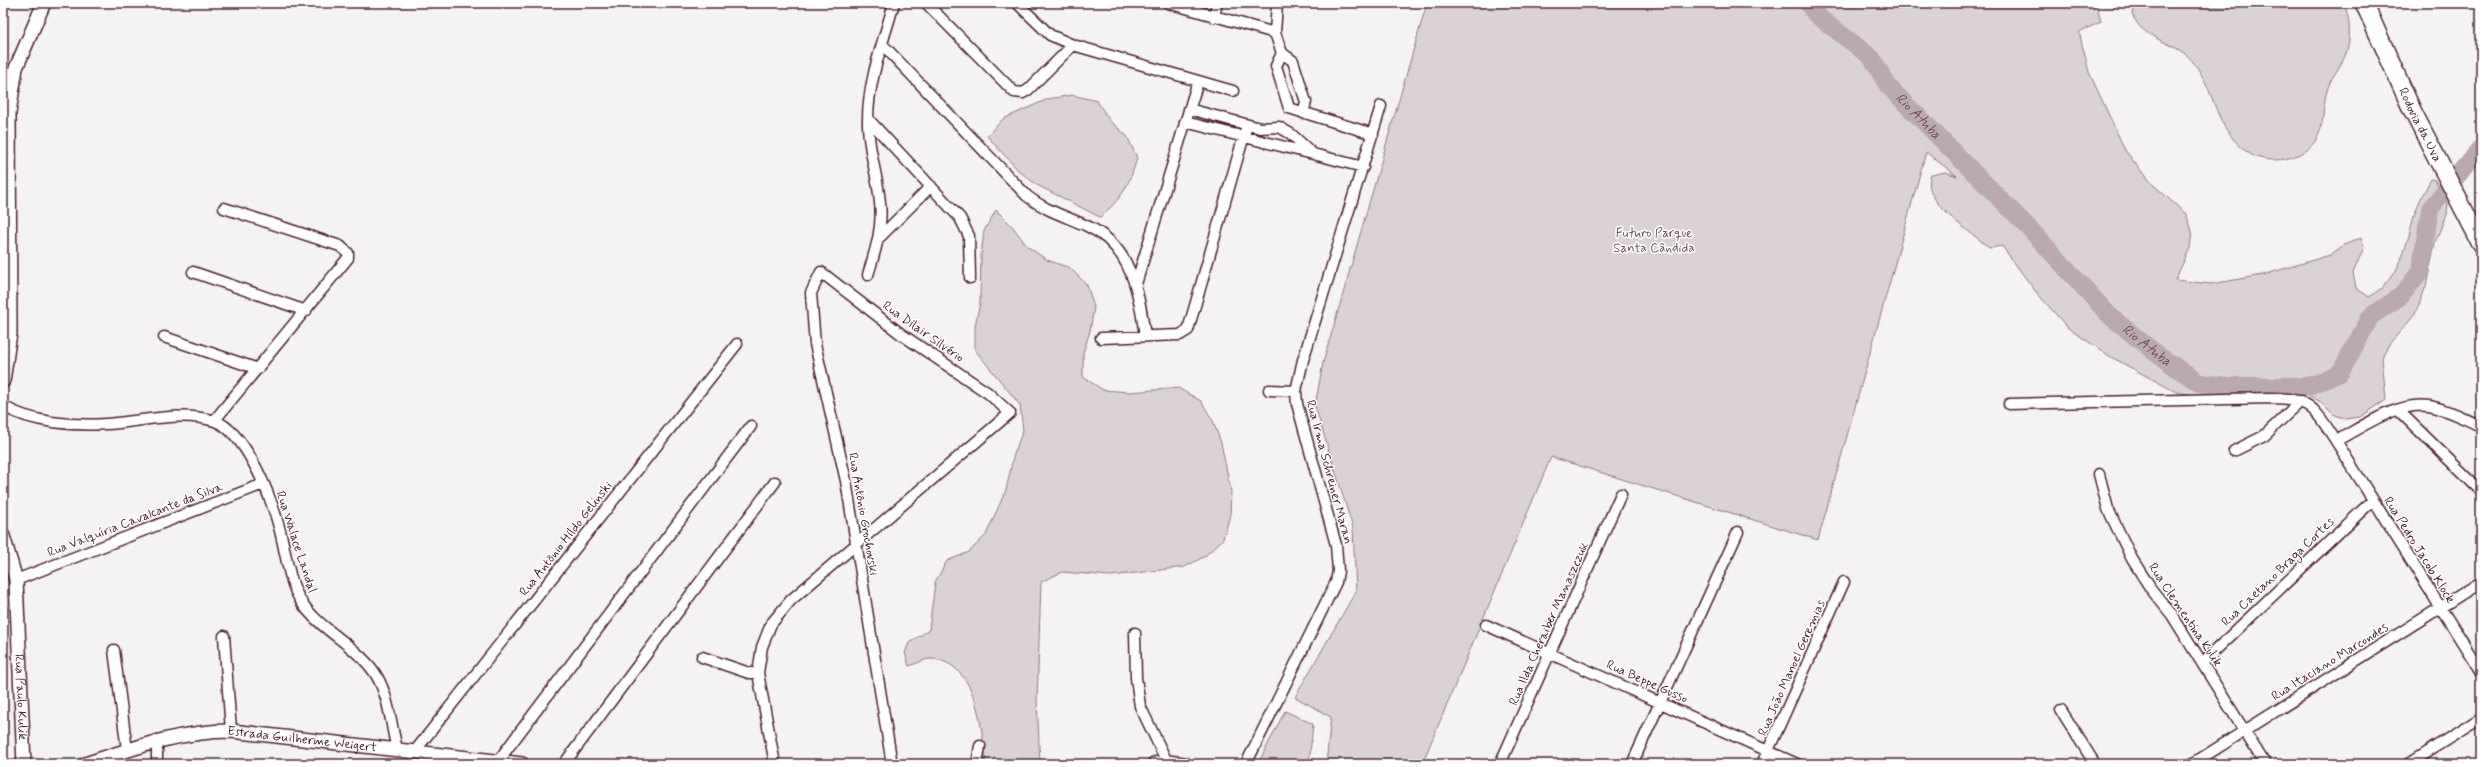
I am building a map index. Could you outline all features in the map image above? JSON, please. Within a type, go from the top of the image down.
[{"type":"highway","name":"Rodovia da Uva","points":[[2364,3],[2394,72],[2481,243]]},
{"type":"street","points":[[3,381],[9,354],[10,332],[10,113],[16,68],[44,3]]},
{"type":"street","points":[[868,275],[880,237],[881,204],[869,144],[868,119],[870,92],[894,3]]},
{"type":"street","points":[[926,3],[1014,92],[1018,94],[1028,90],[1073,46]]},
{"type":"street","points":[[1017,3],[1050,35],[1073,46],[1233,91]]},
{"type":"street","points":[[1168,3],[1275,33]]},
{"type":"street","points":[[1214,17],[1217,3]]},
{"type":"street","points":[[1277,3],[1275,33],[1282,53],[1293,61],[1306,102],[1303,113]]},
{"type":"street","points":[[883,45],[1027,196],[1049,211],[1095,230],[1124,259],[1136,284],[1145,336]]},
{"type":"street","points":[[1282,53],[1276,66],[1289,108],[1372,134]]},
{"type":"street","points":[[1136,284],[1198,81]]},
{"type":"street","name":"Rua Irma Schreiner Maran","points":[[1246,764],[1332,593],[1338,571],[1336,545],[1302,427],[1296,392],[1303,360],[1381,106]]},
{"type":"street","points":[[1189,109],[1260,128],[1279,127],[1285,130],[1313,154]]},
{"type":"street","points":[[868,119],[932,186],[951,207],[966,227],[970,245],[970,278]]},
{"type":"street","points":[[1185,122],[1362,167]]},
{"type":"street","points":[[1101,338],[1180,335],[1184,334],[1190,326],[1247,125]]},
{"type":"street","points":[[1279,146],[1285,138],[1285,130]]},
{"type":"street","points":[[880,237],[932,186]]},
{"type":"street","points":[[214,421],[346,262],[348,253],[340,246],[224,208]]},
{"type":"street","points":[[193,272],[306,311]]},
{"type":"street","name":"Rua Dilair Silvério","points":[[821,272],[901,334],[988,393],[1010,413],[856,544]]},
{"type":"street","name":"Rua Antônio Grochovski","points":[[821,272],[811,293],[812,321],[819,366],[846,481],[892,764]]},
{"type":"street","points":[[164,337],[258,369]]},
{"type":"street","name":"Rua Antônio Hildo Gelinski","points":[[415,751],[737,344]]},
{"type":"street","points":[[1269,390],[1296,392]]},
{"type":"street","points":[[2009,404],[2272,398],[2301,401]]},
{"type":"street","points":[[2234,451],[2264,436],[2301,401]]},
{"type":"street","name":"Rua Pedro Jacob Klock","points":[[2301,401],[2319,416],[2336,441],[2481,672]]},
{"type":"street","name":"Rua Walace Landal","points":[[3,406],[26,417],[75,423],[106,424],[163,418],[214,421],[232,432],[240,441],[263,484],[279,526],[292,579],[300,600],[312,615],[356,652],[376,675],[383,690],[397,749]]},
{"type":"street","points":[[2336,441],[2398,410],[2420,406],[2429,406],[2481,426]]},
{"type":"street","points":[[2398,410],[2481,491]]},
{"type":"street","points":[[498,761],[751,426]]},
{"type":"street","name":"Rua Clementina Kulik","points":[[2099,474],[2108,509],[2132,559],[2151,589],[2172,615],[2265,764]]},
{"type":"street","points":[[564,764],[775,482]]},
{"type":"street","name":"Rua Valquíria Cavalcante da Silva","points":[[16,580],[263,484]]},
{"type":"street","name":"Rua Ilda Cheraiber Manaszczuk","points":[[1500,764],[1621,494]]},
{"type":"street","name":"Rua Caetano Braga Cortes","points":[[2202,663],[2373,500]]},
{"type":"street","points":[[1632,764],[1738,532]]},
{"type":"street","name":"Rua Paulo Kulik","points":[[3,536],[16,580],[24,764]]},
{"type":"street","points":[[774,764],[758,673],[766,634],[779,612],[856,544]]},
{"type":"street","name":"Rua João Manoel Geremias","points":[[1762,764],[1844,582]]},
{"type":"street","name":"Rua Itaciano Marcondes","points":[[2192,764],[2481,582]]},
{"type":"street","name":"Rua Beppe Gusso","points":[[1486,625],[1797,764]]},
{"type":"street","points":[[1135,634],[1136,678],[1140,706],[1160,763],[1184,764]]},
{"type":"street","points":[[224,636],[231,731]]},
{"type":"street","points":[[114,650],[127,750]]},
{"type":"street","points":[[702,657],[749,673],[758,673]]},
{"type":"street","points":[[2061,710],[2095,764]]},
{"type":"street","points":[[2408,764],[2481,718]]},
{"type":"street","name":"Estrada Guilherme Weigert","points":[[85,764],[157,741],[190,733],[231,731],[522,764]]},
{"type":"street","points":[[157,741],[157,764]]},
{"type":"street","points":[[977,764],[980,746]]},
{"type":"green space","name":"Futuro Parque Santa Cândida","points":[[1427,3],[1446,7],[1446,3],[2096,3],[2101,22],[2079,32],[2089,72],[2125,150],[2148,180],[2186,214],[2192,231],[2190,248],[2175,280],[2211,284],[2263,275],[2330,255],[2344,245],[2361,238],[2364,247],[2353,273],[2356,288],[2369,297],[2380,290],[2388,281],[2401,261],[2417,209],[2431,179],[2435,180],[2448,204],[2447,212],[2435,243],[2426,286],[2420,302],[2413,317],[2389,344],[2382,358],[2386,400],[2360,417],[2346,419],[2333,414],[2321,402],[2306,394],[2270,392],[2201,396],[2176,392],[2111,357],[2068,328],[2036,292],[2002,246],[1989,248],[1960,225],[1940,206],[1933,196],[1929,185],[1931,175],[1945,172],[1957,176],[1926,152],[1818,540],[1551,457],[1422,764],[1326,764],[1331,717],[1295,697],[1356,591],[1353,528],[1315,406],[1323,363]]},
{"type":"green space","points":[[2137,3],[2344,3],[2348,16],[2349,43],[2343,60],[2328,86],[2320,133],[2311,146],[2304,152],[2295,156],[2275,160],[2256,157],[2247,152],[2236,142],[2221,121],[2207,86],[2194,63],[2187,55],[2144,31],[2137,23],[2132,14]]},
{"type":"green space","points":[[1072,95],[1097,101],[1110,121],[1127,136],[1137,158],[1124,191],[1114,204],[1100,217],[1037,185],[1019,171],[987,136],[1003,119],[1048,99]]},
{"type":"green space","points":[[996,210],[1013,227],[1027,246],[1047,260],[1070,268],[1087,285],[1094,307],[1090,331],[1083,353],[1083,377],[1103,390],[1130,392],[1178,388],[1201,401],[1213,421],[1221,443],[1231,491],[1230,515],[1223,539],[1205,556],[1185,567],[1111,576],[1062,572],[1041,582],[1037,701],[1040,764],[986,764],[982,734],[975,701],[960,672],[948,663],[933,659],[924,660],[909,666],[905,653],[909,643],[929,630],[935,582],[947,561],[969,552],[986,535],[1006,490],[1014,454],[1023,430],[1020,405],[975,350],[975,326],[980,303],[981,255],[984,231]]},
{"type":"green space","points":[[1285,711],[1313,724],[1309,764],[1258,764]]},
{"type":"waterway","name":"Rio Atuba","points":[[1808,3],[1815,14],[1872,58],[1888,86],[2028,227],[2110,316],[2158,355],[2199,383],[2227,386],[2310,386],[2340,373],[2371,316],[2401,296],[2420,272],[2430,209],[2481,147]]}]
